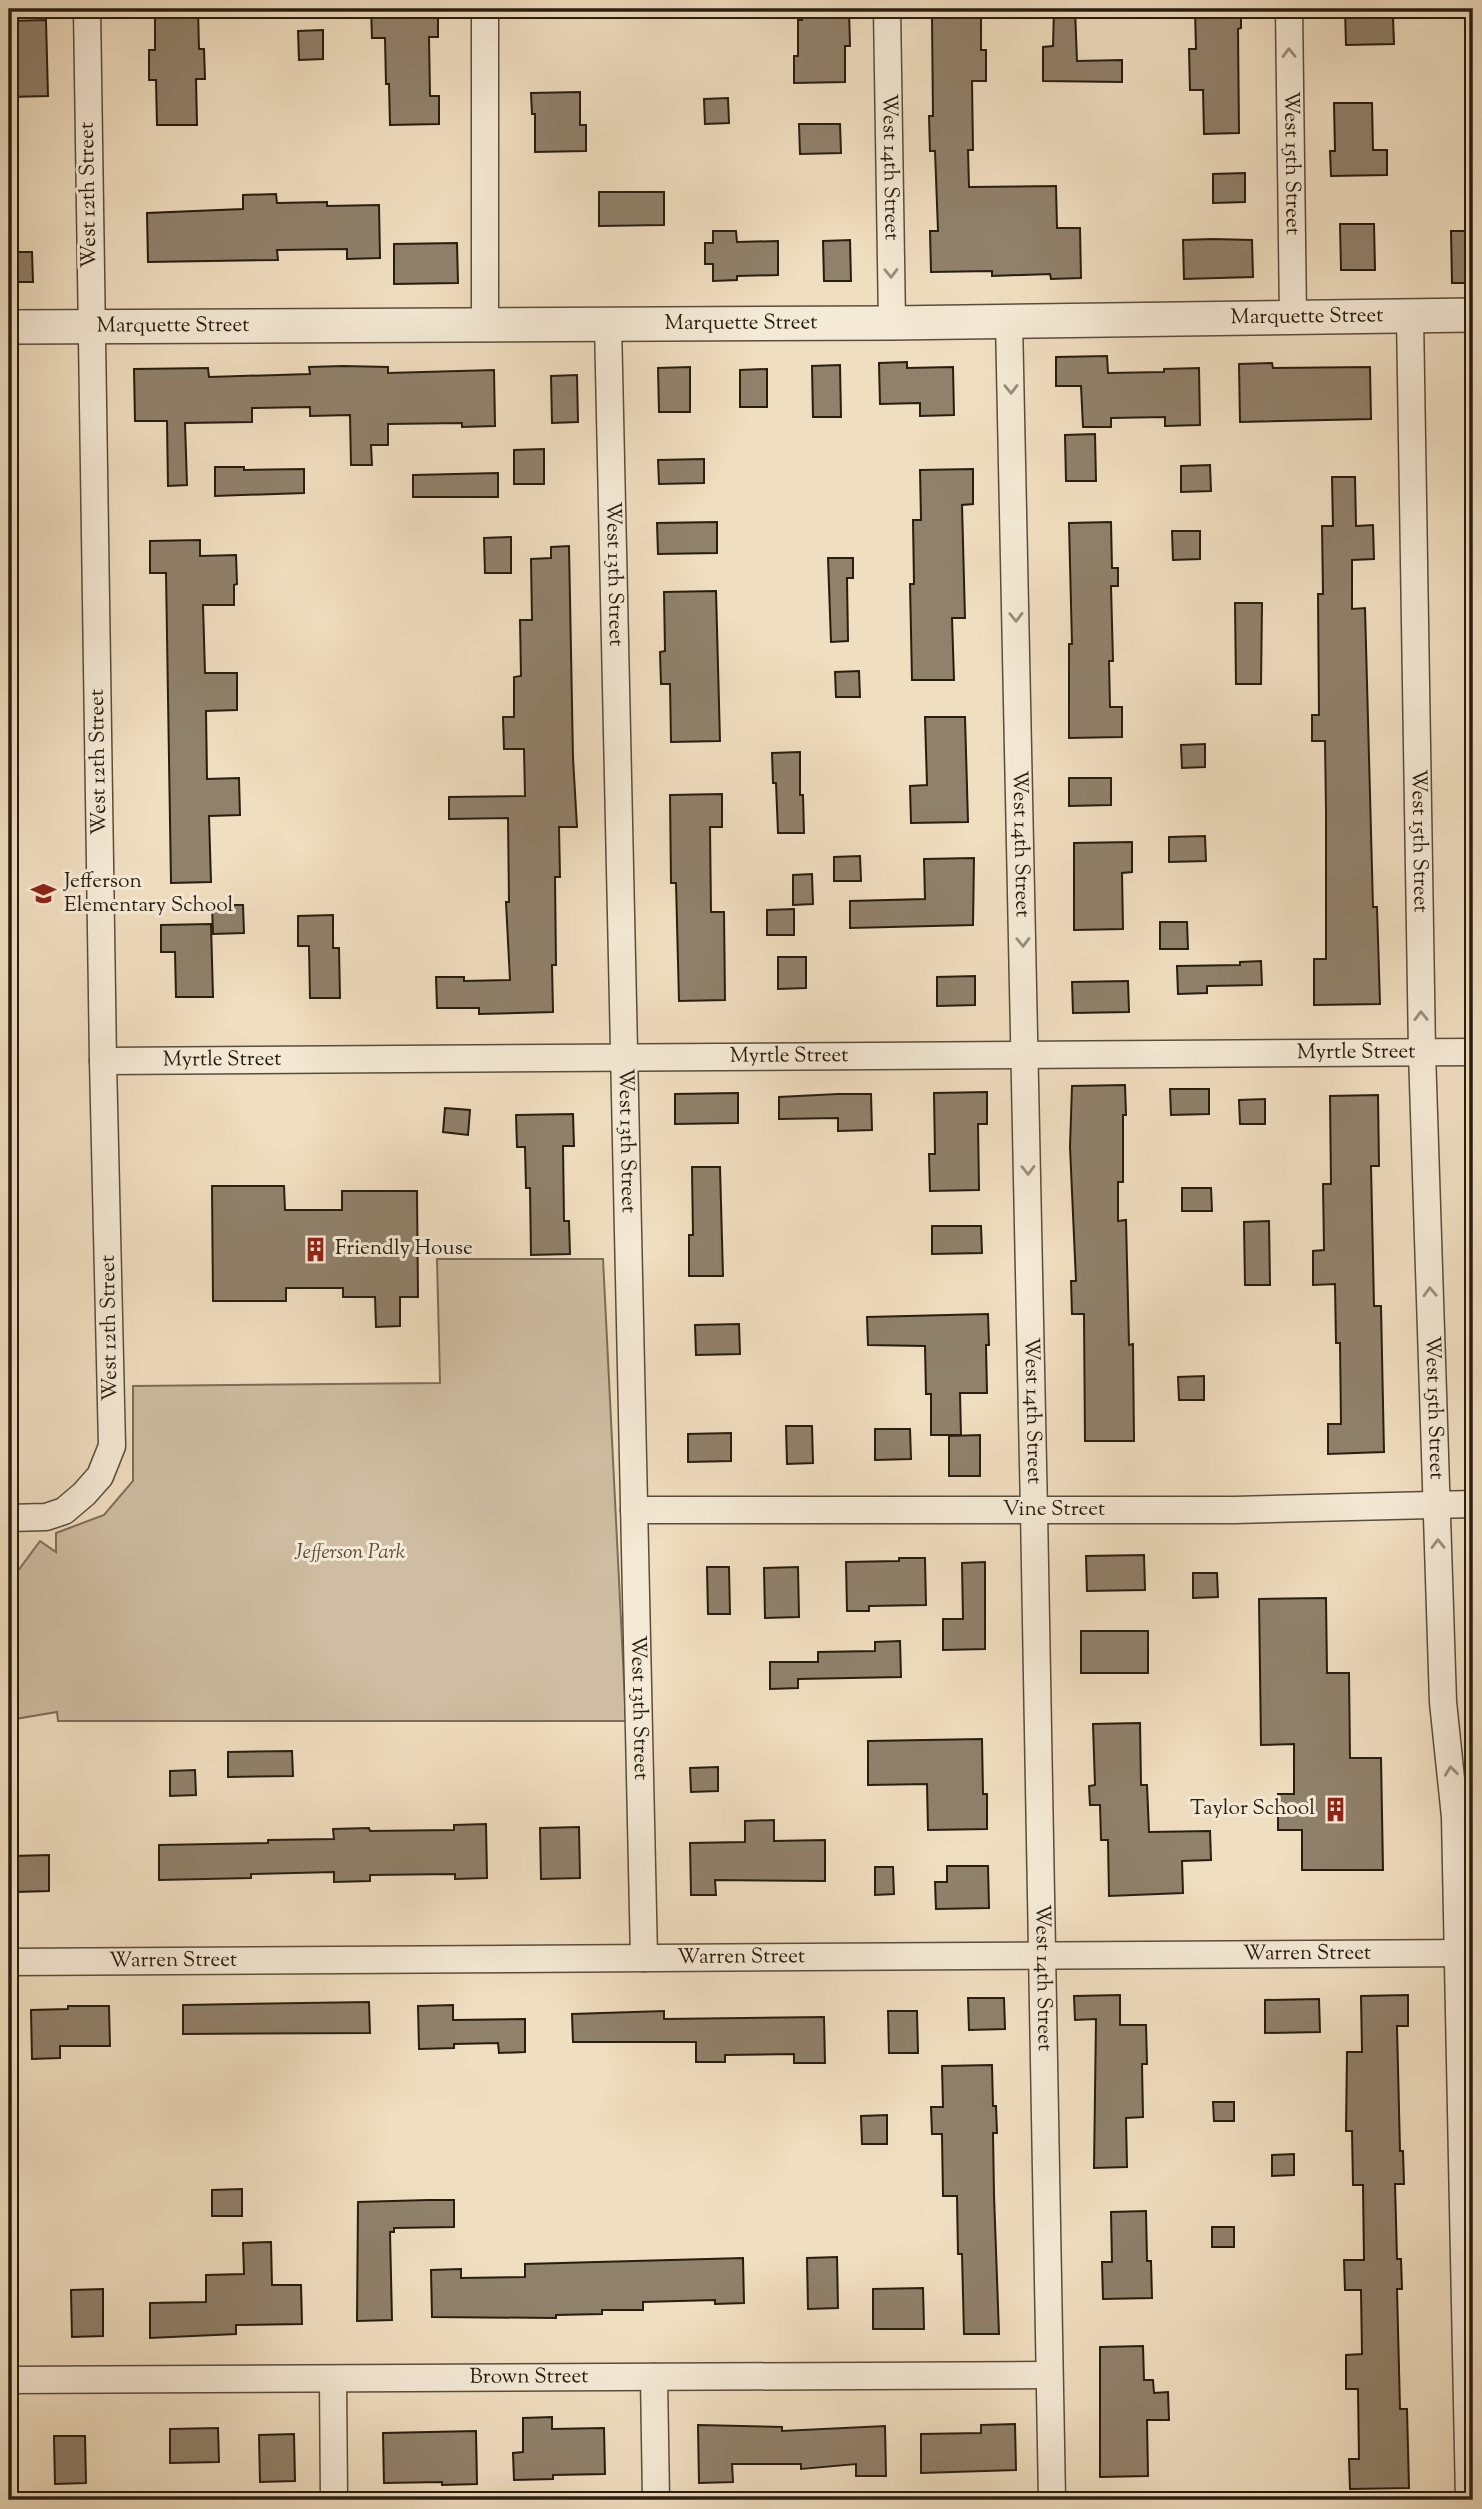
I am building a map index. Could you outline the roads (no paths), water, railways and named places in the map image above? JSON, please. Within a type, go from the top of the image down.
[{"type":"street","name":"West 12th Street","points":[[9,1518],[47,1517],[64,1511],[100,1476],[113,1446],[103,1061],[86,9]]},
{"type":"street","points":[[485,9],[485,325]]},
{"type":"street","name":"West 14th Street","points":[[887,9],[892,323]]},
{"type":"street","name":"West 15th Street","points":[[1289,9],[1293,317]]},
{"type":"street","name":"Marquette Street","points":[[9,327],[892,323],[1473,315]]},
{"type":"street","name":"West 15th Street","points":[[1409,316],[1422,1052],[1443,1702],[1465,1953],[1461,2080],[1469,2500]]},
{"type":"street","name":"West 14th Street","points":[[1009,321],[1052,2500]]},
{"type":"street","name":"West 13th Street","points":[[608,324],[644,1958]]},
{"type":"street","name":"Myrtle Street","points":[[103,1061],[1473,1052]]},
{"type":"street","name":"Vine Street","points":[[634,1510],[1234,1510],[1473,1504]]},
{"type":"street","name":"Warren Street","points":[[9,1962],[1465,1953]]},
{"type":"street","name":"Brown Street","points":[[9,2380],[1048,2375]]},
{"type":"street","points":[[654,2377],[656,2500]]},
{"type":"street","points":[[333,2380],[334,2500]]},
{"type":"place","name":"Jefferson Elementary School","points":[[44,894]]},
{"type":"place","name":"Friendly House","points":[[315,1249]]},
{"type":"place","name":"Taylor School","points":[[1335,1809]]},
{"type":"park label","name":"Jefferson Park","points":[[350,1553]]}]
